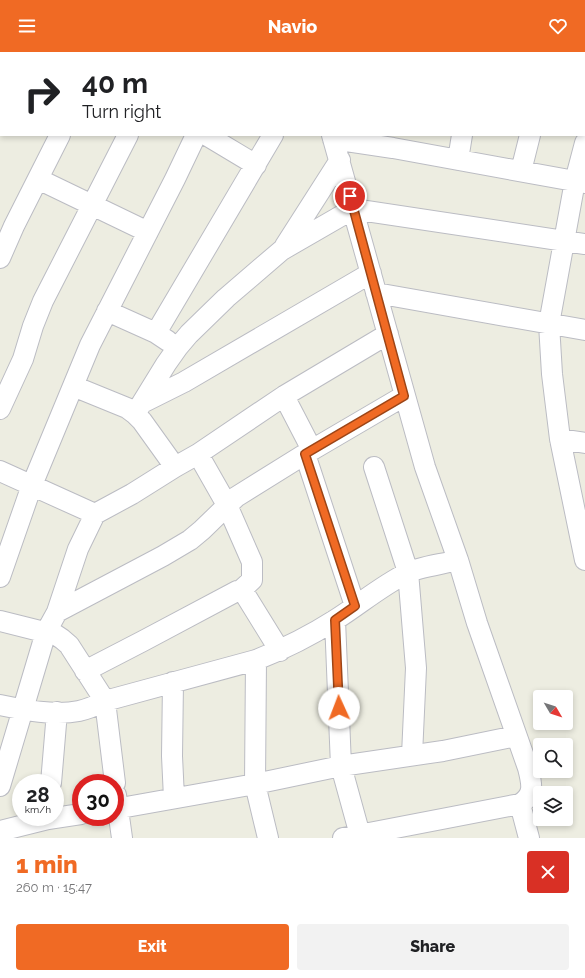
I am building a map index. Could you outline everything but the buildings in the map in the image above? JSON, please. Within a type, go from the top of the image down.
[{"type":"street","points":[[0,258],[14,226],[60,136]]},
{"type":"street","points":[[0,409],[23,358],[43,301],[127,136]]},
{"type":"street","points":[[0,577],[32,485],[90,345],[196,136]]},
{"type":"street","points":[[208,136],[256,165]]},
{"type":"street","points":[[156,333],[272,136]]},
{"type":"street","points":[[458,160],[462,136]]},
{"type":"street","points":[[521,171],[530,136]]},
{"type":"street","points":[[335,620],[341,766],[352,836],[520,804],[529,797],[531,787],[528,768],[477,623],[458,560],[425,467],[333,137],[394,141],[458,160],[580,182]]},
{"type":"street","points":[[585,143],[580,182],[564,241],[549,324],[552,374],[560,439],[585,558]]},
{"type":"street","points":[[282,250],[340,160]]},
{"type":"street","points":[[38,179],[148,232]]},
{"type":"street","points":[[175,467],[142,421],[139,409],[166,364],[189,334],[226,298],[282,250],[353,209],[585,244]]},
{"type":"street","points":[[73,386],[127,408],[139,409],[371,273]]},
{"type":"street","points":[[376,293],[585,330]]},
{"type":"street","points":[[107,311],[156,333],[178,347]]},
{"type":"street","points":[[0,786],[46,632],[57,612],[78,549],[95,514],[132,494],[198,454],[284,396],[388,334]]},
{"type":"street","points":[[284,396],[309,452],[355,606]]},
{"type":"street","points":[[57,612],[183,544],[202,530],[236,497],[404,396]]},
{"type":"street","points":[[560,439],[585,443]]},
{"type":"street","points":[[85,670],[143,641],[234,592],[240,591],[252,580],[252,562],[227,505],[198,454]]},
{"type":"street","points":[[374,467],[408,572],[416,668],[412,755]]},
{"type":"street","points":[[0,470],[95,514]]},
{"type":"street","points":[[0,705],[23,710],[57,712],[77,711],[106,701],[256,660],[280,651],[313,633],[408,572],[458,560]]},
{"type":"street","points":[[240,591],[246,596],[280,651]]},
{"type":"street","points":[[0,621],[56,635],[66,642],[106,701],[113,774]]},
{"type":"street","points":[[256,660],[255,784],[268,838]]},
{"type":"street","points":[[173,682],[172,756],[174,798]]},
{"type":"street","points":[[52,774],[57,712]]},
{"type":"street","points":[[124,807],[255,784],[341,766],[462,747],[516,736]]},
{"type":"street","points":[[520,804],[529,838]]},
{"type":"street","points":[[0,831],[18,826]]},
{"type":"street","points":[[120,826],[122,838]]},
{"type":"route","points":[[339,708],[335,620],[355,606],[305,454],[404,396],[350,196]]}]
